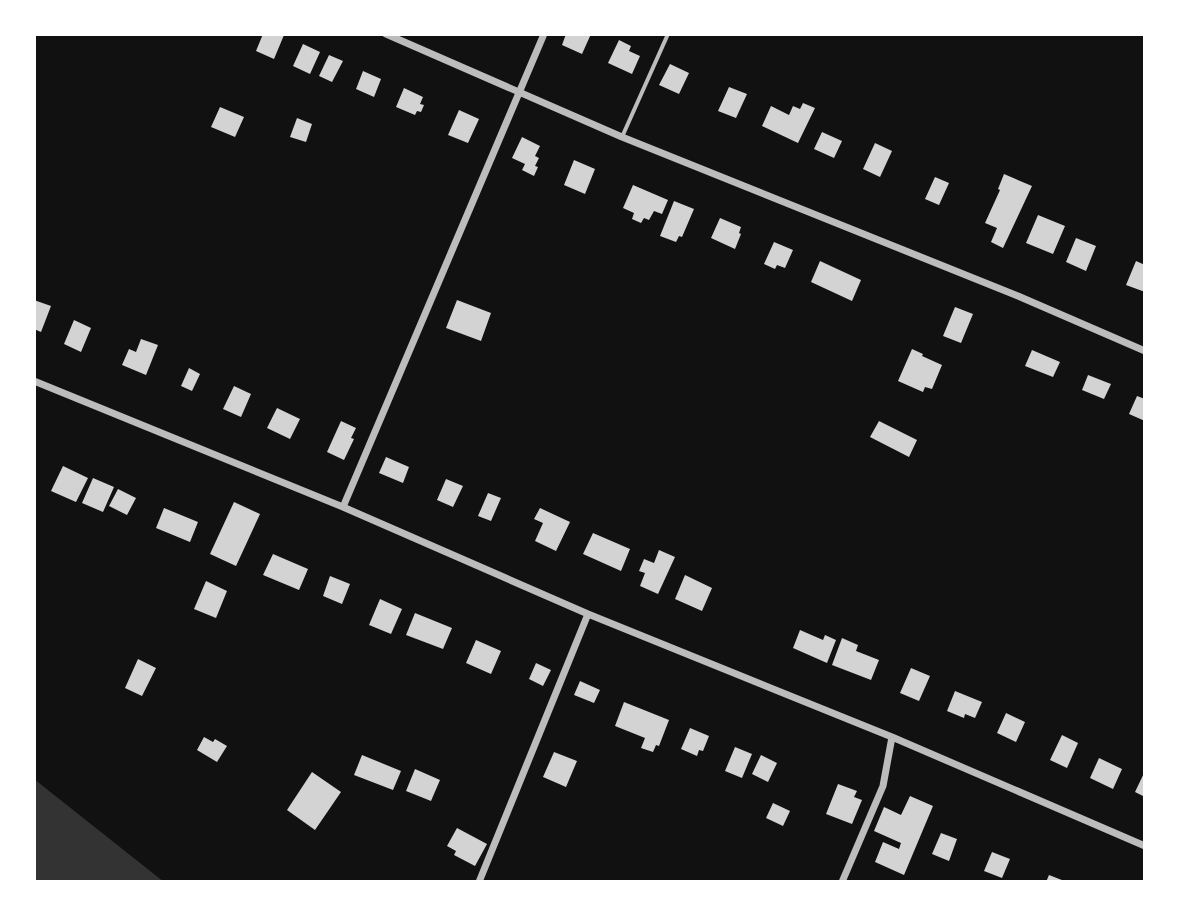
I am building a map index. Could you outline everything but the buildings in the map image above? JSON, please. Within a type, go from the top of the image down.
[{"type":"street","points":[[386,34],[622,137],[1018,296],[1145,351]]},
{"type":"street","points":[[343,507],[544,34]]},
{"type":"street","points":[[34,381],[343,507],[588,614],[892,737],[1145,846]]},
{"type":"street","points":[[479,882],[588,614]]},
{"type":"street","points":[[842,882],[883,786],[892,737]]},
{"type":"lane","points":[[622,137],[668,34]]},
{"type":"shaded area","points":[[34,779],[164,882],[34,882]]}]
